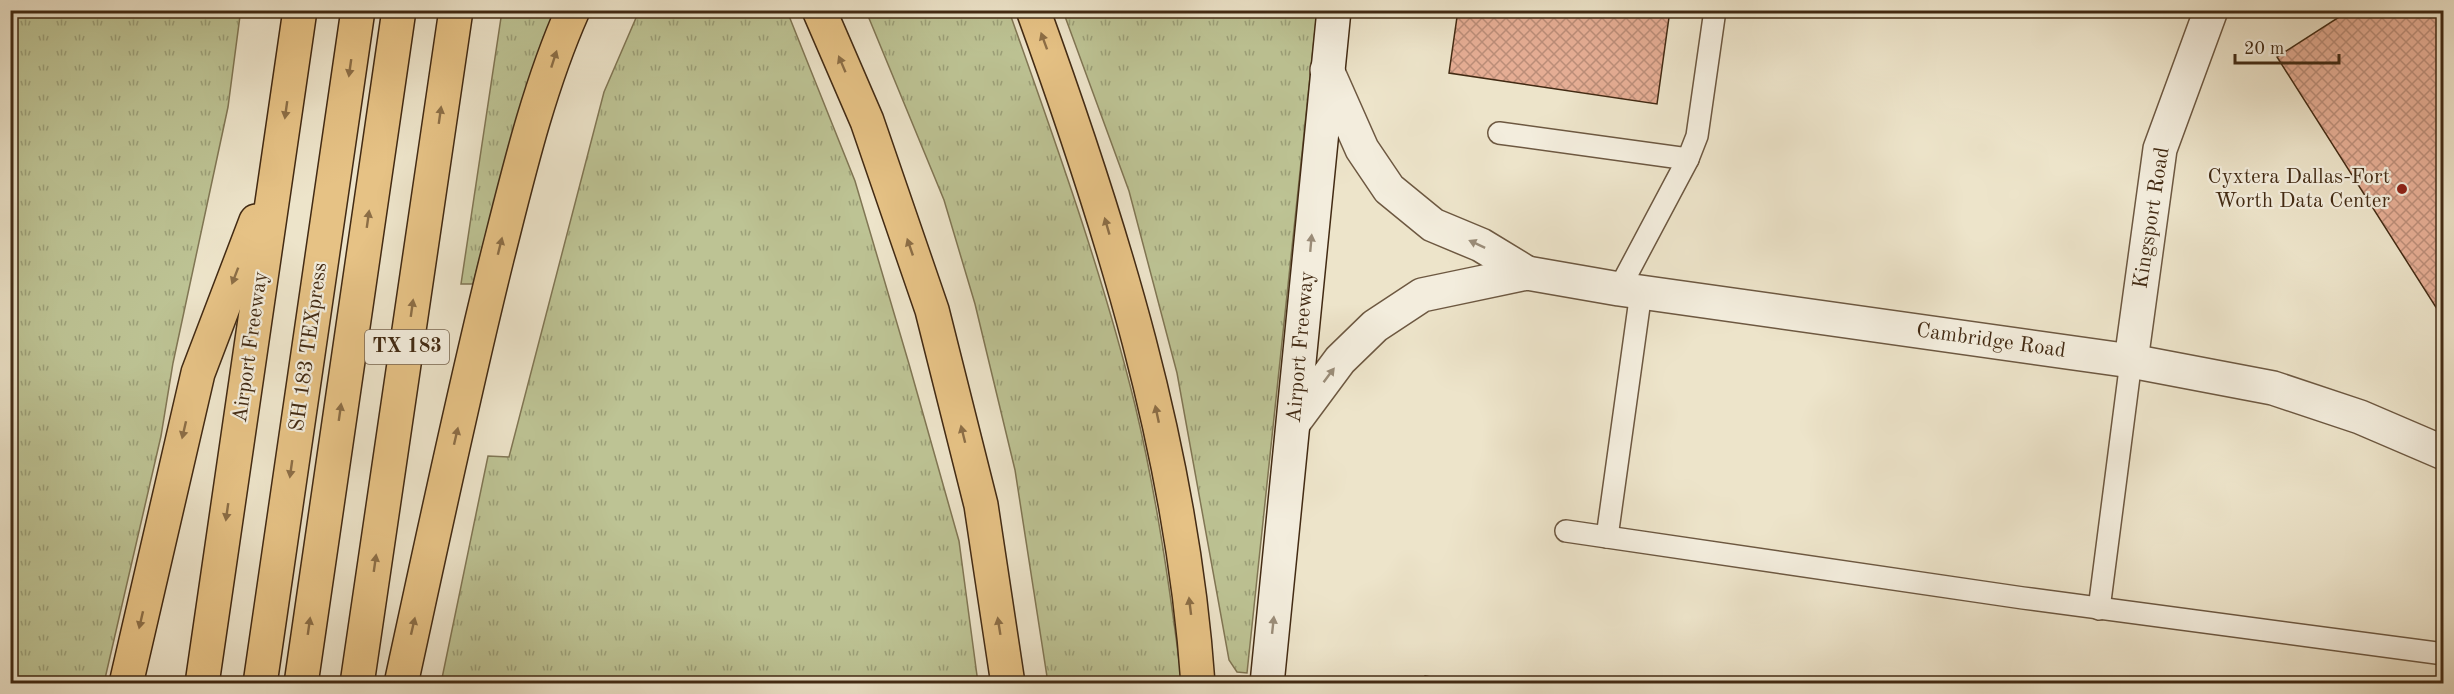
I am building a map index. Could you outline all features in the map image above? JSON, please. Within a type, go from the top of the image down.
[{"type":"highway","name":"Airport Freeway","points":[[202,684],[300,10]]},
{"type":"highway","name":"SH 183 TEXpress","points":[[260,684],[358,10]]},
{"type":"highway","name":"SH 183 TEXpress","points":[[301,684],[399,10]]},
{"type":"highway","name":"TX 183","points":[[357,684],[456,10]]},
{"type":"highway","points":[[401,684],[487,299],[515,185],[562,35],[573,10]]},
{"type":"highway","points":[[819,10],[867,121],[932,310],[981,505],[1008,684]]},
{"type":"highway","points":[[1033,10],[1102,207],[1145,358],[1179,519],[1198,684]]},
{"type":"highway","points":[[126,684],[198,373],[278,163]]},
{"type":"street","name":"Airport Freeway","points":[[1267,684],[1334,10]]},
{"type":"street","name":"Kingsport Road","points":[[2132,361],[2160,149],[2211,10]]},
{"type":"street","name":"Cambridge Road","points":[[1327,70],[1362,149],[1389,189],[1433,225],[1481,245],[1527,273]]},
{"type":"street","name":"Cambridge Road","points":[[1294,422],[1347,353],[1375,326],[1422,294],[1527,273],[1630,291],[2132,361],[2273,388],[2360,417],[2444,453]]},
{"type":"lane","points":[[1607,537],[1630,291],[1697,136],[1715,10]]},
{"type":"lane","points":[[1499,133],[1688,159]]},
{"type":"lane","points":[[2099,609],[2132,361]]},
{"type":"lane","points":[[1566,531],[2099,609],[2444,654]]},
{"type":"green space","points":[[10,11],[252,11],[251,16],[240,16],[228,107],[173,363],[161,436],[104,683],[11,683]]},
{"type":"green space","points":[[502,11],[557,11],[498,187],[473,284],[461,284]]},
{"type":"green space","points":[[639,11],[787,11],[855,181],[909,364],[959,541],[978,683],[441,683],[488,456],[509,457],[604,92]]},
{"type":"green space","points":[[866,11],[1009,11],[1093,256],[1135,405],[1168,578],[1182,683],[1048,683],[1015,470],[975,304],[944,200]]},
{"type":"green space","points":[[1063,11],[1317,11],[1247,673],[1237,672],[1229,660],[1177,373],[1129,191]]},
{"type":"building","points":[[1458,10],[1670,10],[1657,104],[1449,73]]},
{"type":"building","name":"Cyxtera Dallas-Fort Worth Data Center","points":[[2350,10],[2444,10],[2444,320],[2277,57]]},
{"type":"building","points":[[1425,676],[1475,684],[1423,684]]},
{"type":"place","name":"Cyxtera Dallas-Fort Worth Data Center","points":[[2402,189]]}]
